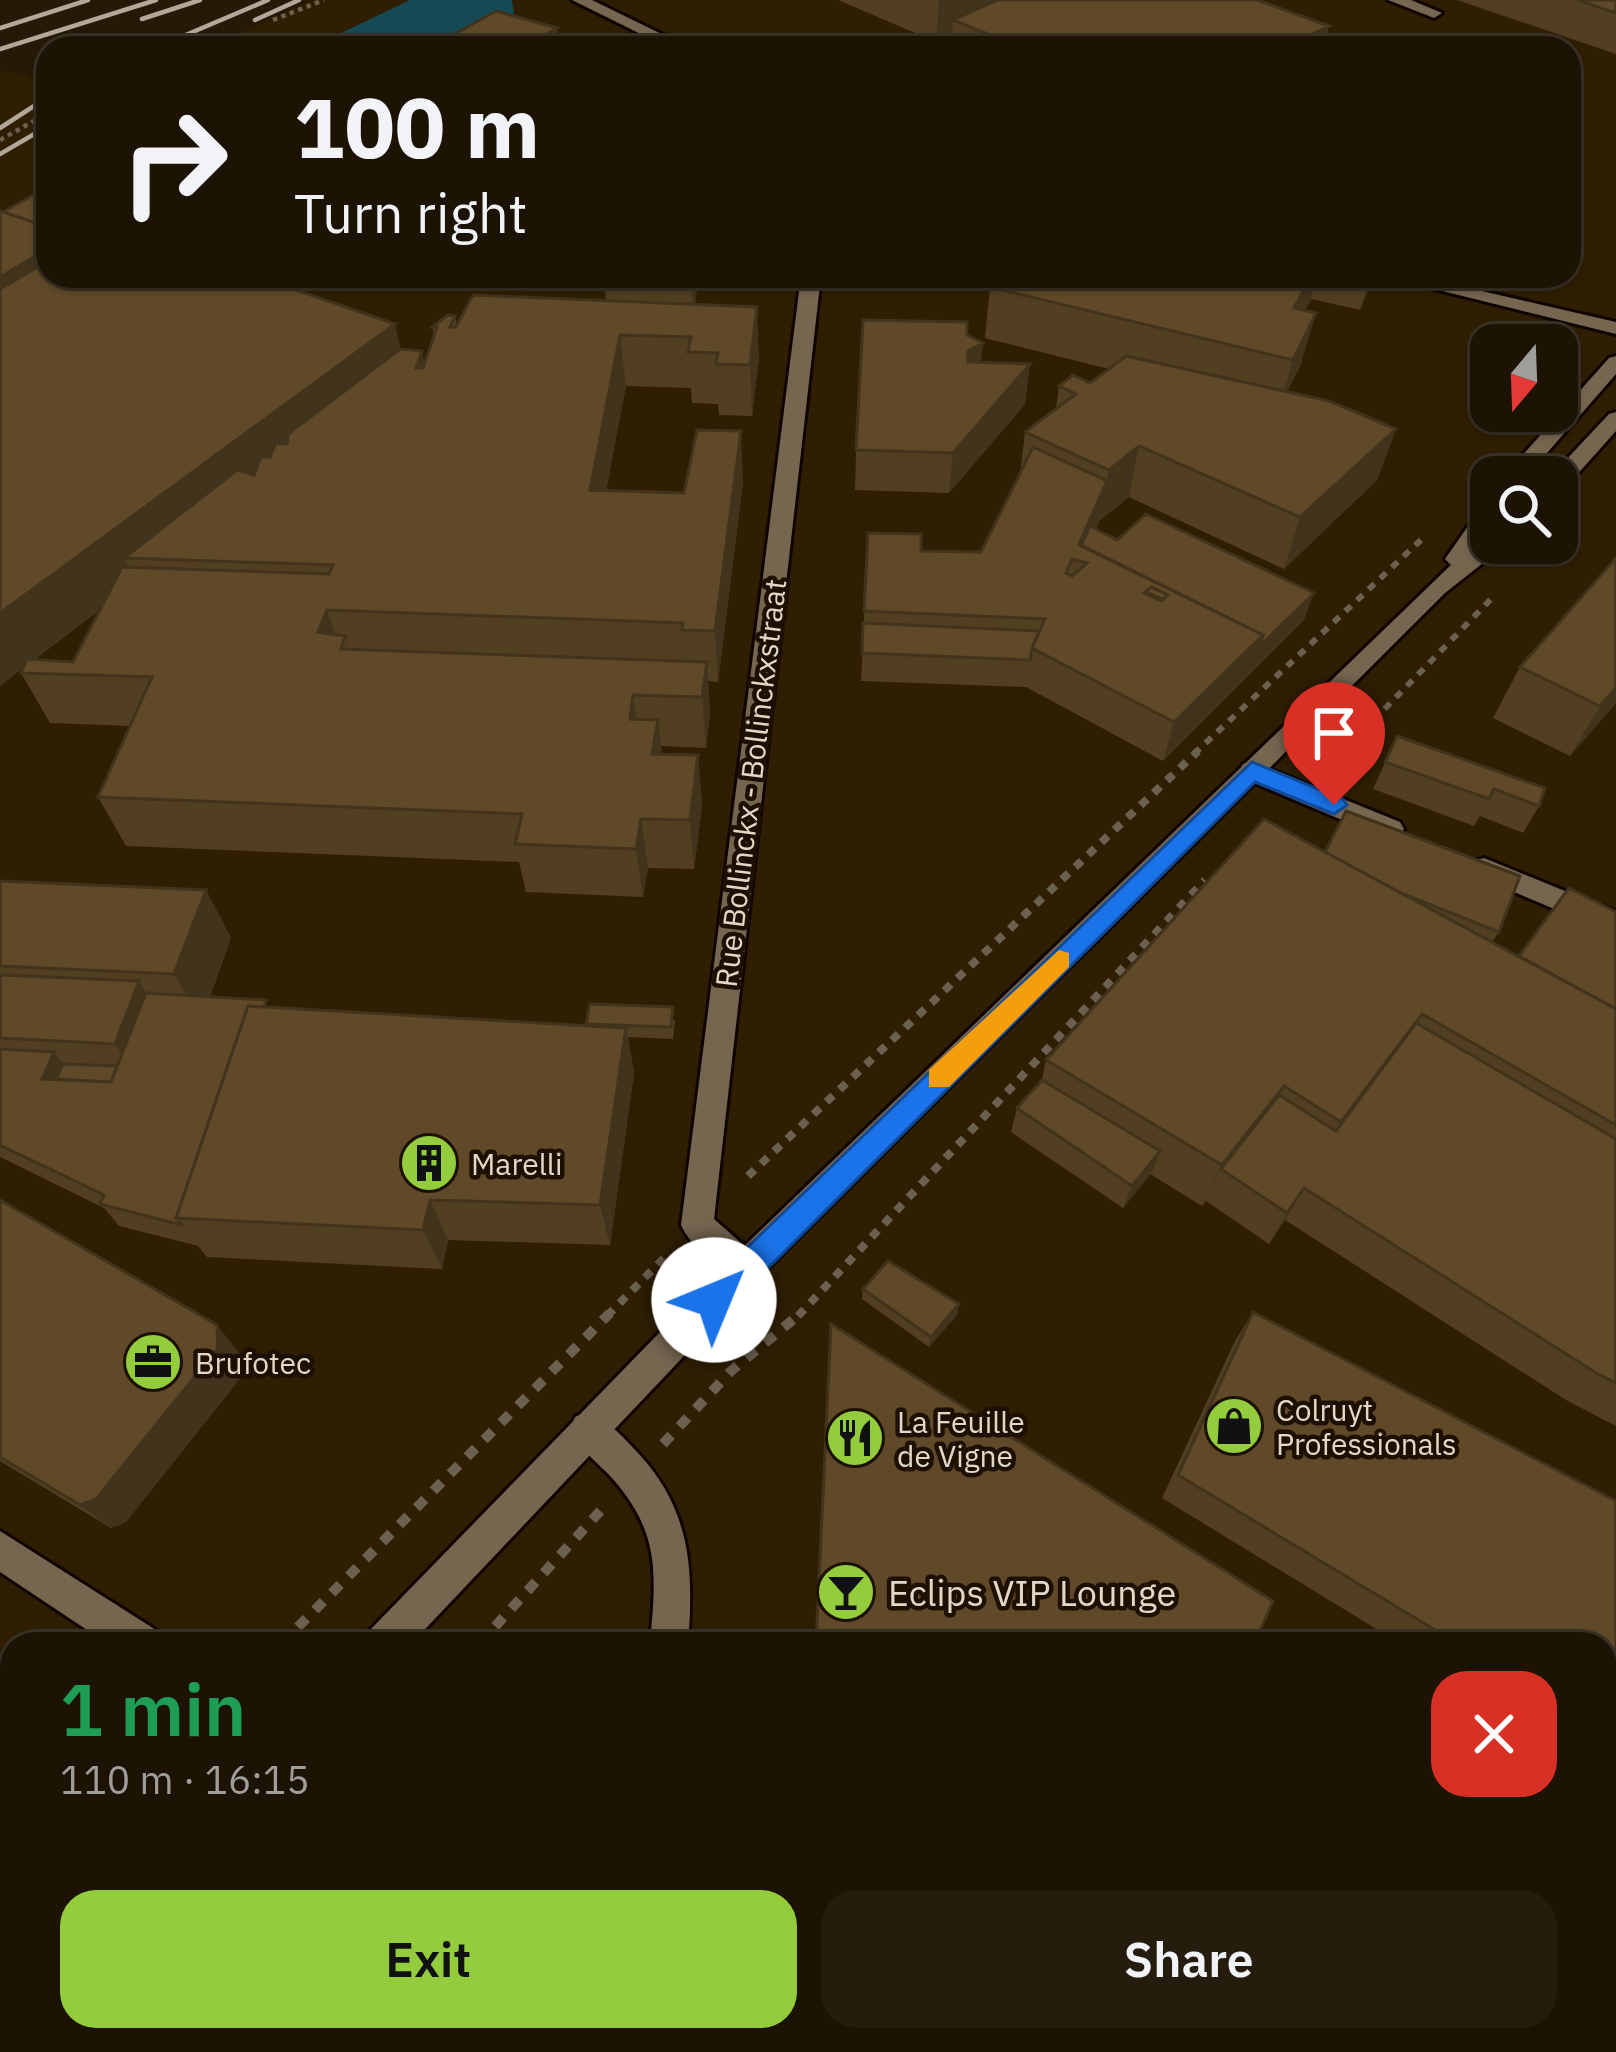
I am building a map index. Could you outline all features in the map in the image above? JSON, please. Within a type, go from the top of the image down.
[{"type":"street","points":[[580,0],[656,36]]},
{"type":"street","points":[[1396,0],[1434,13]]},
{"type":"street","name":"Rue Bollinckx - Bollinckxstraat","points":[[697,1225],[810,288]]},
{"type":"street","points":[[1444,288],[1616,328]]},
{"type":"street","points":[[1533,456],[1616,362]]},
{"type":"street","points":[[1578,460],[1616,418]]},
{"type":"street","points":[[1437,588],[1470,540]]},
{"type":"street","points":[[395,1632],[746,1268],[1437,588],[1470,562]]},
{"type":"street","points":[[1252,771],[1423,843]]},
{"type":"street","points":[[1466,861],[1616,924]]},
{"type":"street","points":[[697,1225],[746,1268]]},
{"type":"street","points":[[588,1429],[636,1474],[666,1518],[675,1563],[671,1632]]},
{"type":"street","points":[[0,1550],[124,1632]]},
{"type":"path","points":[[273,20],[323,0]]},
{"type":"path","points":[[0,140],[36,120]]},
{"type":"path","points":[[293,1632],[697,1225],[1435,526]]},
{"type":"path","points":[[1516,574],[1525,564]]},
{"type":"path","points":[[1294,788],[1343,738],[1376,718],[1501,590]]},
{"type":"path","points":[[490,1632],[730,1371],[790,1324],[1222,862]]},
{"type":"shaded area","points":[[312,0],[1616,0],[1616,1632],[0,1632],[0,70],[36,78],[36,288],[1581,288],[1581,36],[233,36]]},
{"type":"water","points":[[410,0],[512,0],[514,15],[482,36],[335,36]]},
{"type":"building","points":[[998,0],[1257,0],[1329,26],[1309,36],[992,36],[953,20]]},
{"type":"building","points":[[1578,0],[1616,0],[1616,13]]},
{"type":"building","points":[[496,11],[557,28],[543,36],[453,35]]},
{"type":"building","points":[[36,194],[36,223],[3,212]]},
{"type":"building","points":[[0,211],[36,223],[36,256],[0,277]]},
{"type":"building","points":[[36,268],[36,288],[291,288],[395,324],[0,613],[0,289]]},
{"type":"building","points":[[994,288],[1305,288],[1294,308],[1316,313],[1293,360]]},
{"type":"building","points":[[473,295],[757,307],[750,365],[716,364],[718,353],[688,352],[691,337],[620,335],[590,490],[684,493],[697,430],[741,431],[715,631],[682,630],[683,623],[327,610],[318,632],[345,636],[341,649],[707,662],[702,697],[633,695],[630,719],[658,720],[652,754],[698,755],[690,820],[641,819],[636,849],[515,844],[522,814],[98,797],[152,677],[21,673],[27,659],[73,662],[122,567],[329,574],[333,565],[124,558],[237,470],[254,475],[261,457],[270,457],[276,443],[287,444],[288,434],[400,349],[422,351],[416,368],[423,368],[437,327],[432,327],[448,315],[455,316],[450,327],[456,327]]},
{"type":"building","points":[[863,320],[967,322],[967,335],[983,343],[968,351],[968,362],[1030,364],[953,453],[856,450]]},
{"type":"building","points":[[1126,356],[1329,401],[1396,429],[1300,517],[1139,446],[1109,470],[1025,432],[1076,394],[1059,386],[1073,375],[1090,383]]},
{"type":"building","points":[[1033,447],[1107,481],[1079,544],[1263,635],[1174,722],[1032,648],[1045,619],[864,611],[868,533],[921,534],[921,551],[981,552]],"holes":[[[1072,559],[1087,563],[1072,576],[1066,573]],[[1151,587],[1168,595],[1161,601],[1144,593]]]},
{"type":"building","points":[[1146,514],[1314,593],[1259,647],[1263,635],[1081,546],[1090,526],[1117,540]]},
{"type":"building","points":[[1616,558],[1616,688],[1600,706],[1520,667]]},
{"type":"building","points":[[1151,587],[1168,595],[1163,600],[1146,591]]},
{"type":"building","points":[[863,623],[1039,631],[1030,660],[862,653]]},
{"type":"building","points":[[1397,736],[1545,788],[1539,806],[1494,789],[1489,799],[1385,762]]},
{"type":"building","points":[[1346,811],[1520,876],[1499,932],[1401,893],[1325,852]]},
{"type":"building","points":[[1264,819],[1616,1009],[1616,1125],[1422,1014],[1341,1122],[1284,1086],[1222,1165],[1046,1060]]},
{"type":"building","points":[[0,881],[206,890],[174,974],[0,966]]},
{"type":"building","points":[[1569,888],[1616,912],[1616,1009],[1519,956]]},
{"type":"building","points":[[0,975],[139,981],[115,1044],[0,1038]]},
{"type":"building","points":[[146,993],[266,1000],[264,1007],[248,1006],[176,1218],[182,1225],[100,1204],[104,1195],[0,1145],[0,1049],[54,1052],[42,1079],[111,1082]]},
{"type":"building","points":[[590,1004],[673,1007],[671,1027],[586,1024]]},
{"type":"building","name":"Marelli","points":[[248,1006],[626,1028],[600,1205],[430,1200],[423,1230],[176,1218]]},
{"type":"building","points":[[1416,1023],[1616,1139],[1616,1383],[1304,1188],[1287,1213],[1221,1169],[1279,1095],[1336,1131]]},
{"type":"building","points":[[63,1064],[117,1066],[111,1082],[56,1079]]},
{"type":"building","points":[[1042,1080],[1160,1151],[1132,1186],[1017,1108]]},
{"type":"building","points":[[0,1200],[217,1325],[218,1348],[96,1499],[80,1505],[0,1457]]},
{"type":"building","points":[[888,1261],[959,1304],[931,1337],[863,1289]]},
{"type":"building","points":[[1253,1312],[1616,1501],[1616,1632],[1438,1632],[1178,1475]]},
{"type":"building","points":[[831,1324],[1273,1601],[1259,1632],[817,1632]]},
{"type":"railway","points":[[0,28],[88,0]]},
{"type":"railway","points":[[41,36],[156,0]]},
{"type":"railway","points":[[142,19],[200,0]]},
{"type":"railway","points":[[183,36],[268,0]]},
{"type":"railway","points":[[255,20],[299,0]]},
{"type":"railway","points":[[0,49],[36,38]]},
{"type":"railway","points":[[0,128],[36,105]]},
{"type":"railway","points":[[0,154],[36,133]]},
{"type":"slow traffic","points":[[939,1078],[1059,960]]},
{"type":"place","name":"Marelli","points":[[429,1163]]},
{"type":"place","name":"Brufotec","points":[[153,1362]]},
{"type":"place","name":"Colruyt Professionals","points":[[1234,1426]]},
{"type":"place","name":"La Feuille de Vigne","points":[[855,1438]]},
{"type":"place","name":"Eclips VIP Lounge","points":[[846,1592]]},
{"type":"route","points":[[714,1300],[1252,771],[1334,805]]}]
